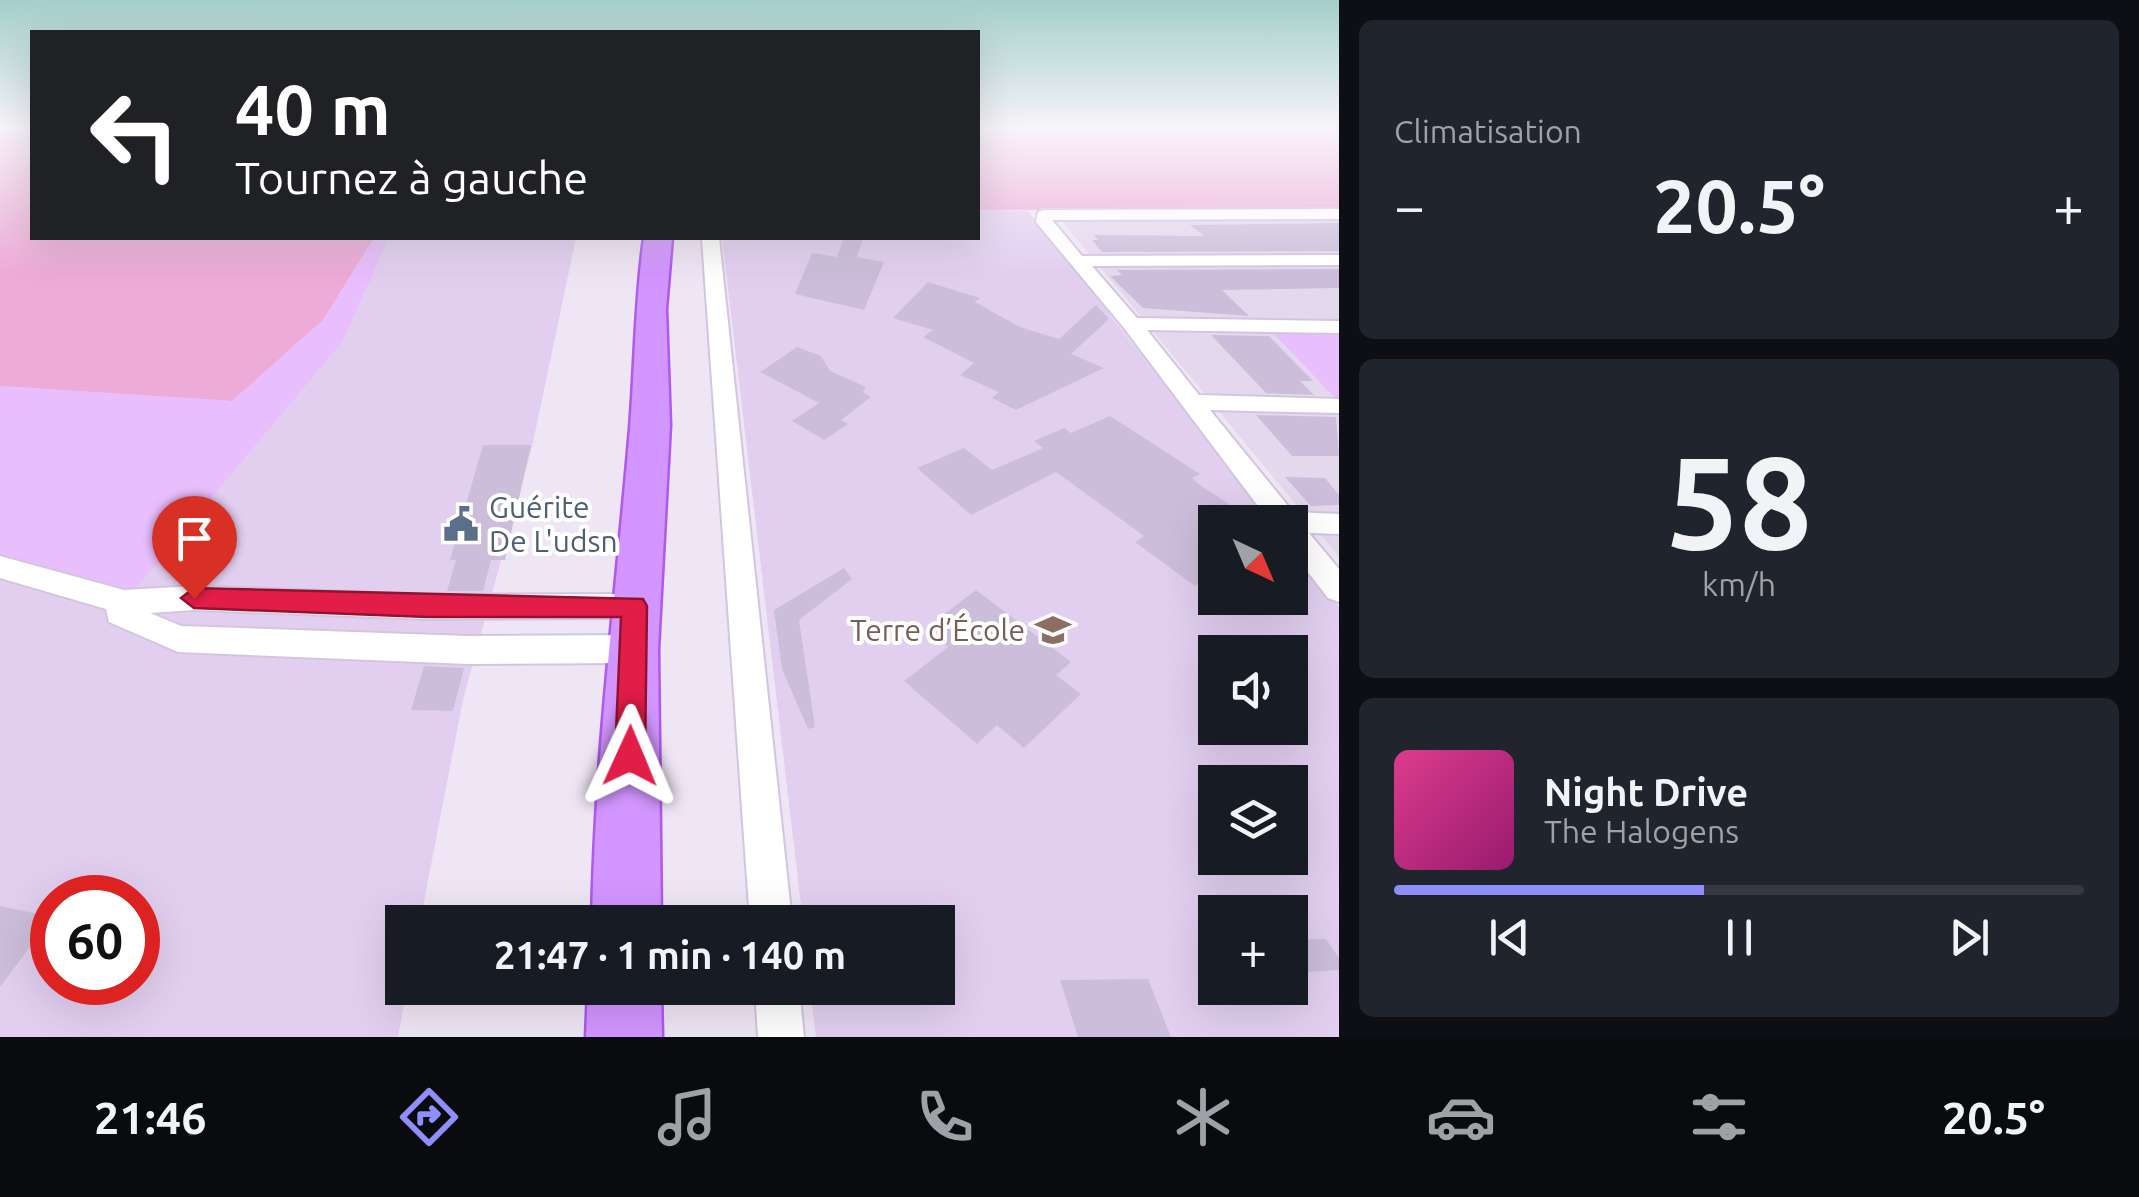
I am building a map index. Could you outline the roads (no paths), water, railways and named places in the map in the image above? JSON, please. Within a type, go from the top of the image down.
[{"type":"main road","points":[[626,905],[618,629],[658,240]]},
{"type":"main road","points":[[624,1037],[625,1005]]},
{"type":"street","points":[[1272,505],[1130,324],[1044,222],[1044,215],[1339,214]]},
{"type":"street","points":[[710,240],[769,905]]},
{"type":"street","points":[[1080,262],[1339,260]]},
{"type":"street","points":[[1130,324],[1339,327]]},
{"type":"street","points":[[1192,402],[1339,406]]},
{"type":"street","points":[[1308,523],[1339,524]]},
{"type":"street","points":[[1308,551],[1339,590]]},
{"type":"street","points":[[0,567],[124,602],[120,613],[178,639],[468,650],[618,629]]},
{"type":"street","points":[[778,1005],[781,1037]]},
{"type":"place","name":"Guérite De L'udsn","points":[[461,524]]},
{"type":"place","name":"Terre d’École","points":[[1053,630]]}]
